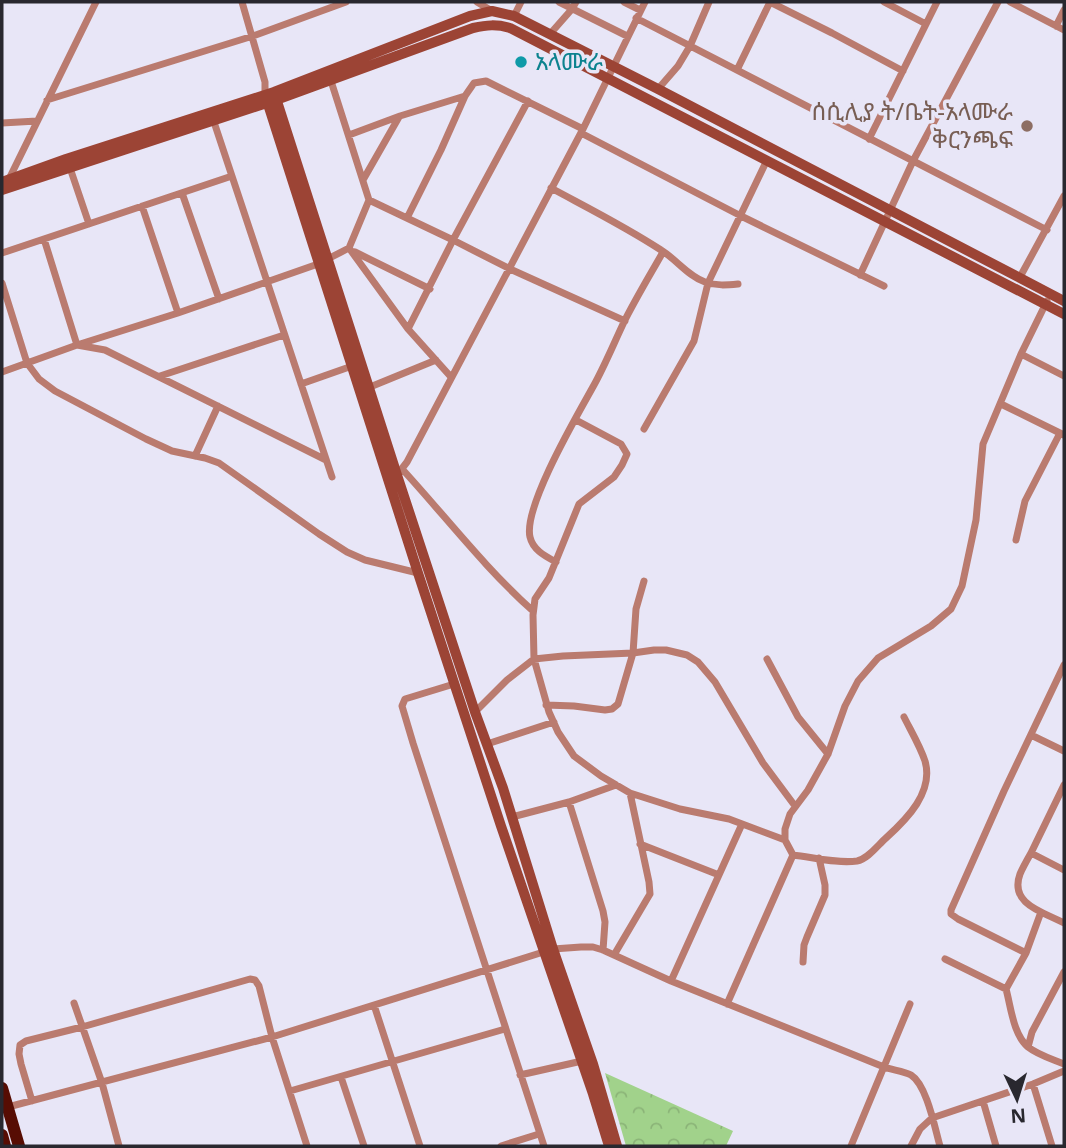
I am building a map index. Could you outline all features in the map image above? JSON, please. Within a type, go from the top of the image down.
[{"type":"highway","points":[[2,1088],[19,1146]]},
{"type":"highway","points":[[2,1135],[5,1146]]},
{"type":"main road","points":[[271,97],[470,16],[484,5],[514,16],[658,89],[1064,301]]},
{"type":"main road","points":[[5,180],[68,163],[271,97],[331,81],[489,24],[510,28],[1064,314]]},
{"type":"main road","points":[[271,97],[329,259],[400,472],[475,712],[512,817],[548,951]]},
{"type":"main road","points":[[271,97],[318,264],[454,684],[617,1146]]},
{"type":"main road","points":[[2,190],[68,163]]},
{"type":"main road","points":[[587,1062],[608,1146]]},
{"type":"street","points":[[5,180],[96,2]]},
{"type":"street","points":[[243,2],[271,97]]},
{"type":"street","points":[[47,100],[253,36],[346,2]]},
{"type":"street","points":[[514,16],[521,2]]},
{"type":"street","points":[[559,2],[574,5],[627,36]]},
{"type":"street","points":[[624,2],[640,10]]},
{"type":"street","points":[[533,611],[491,571],[462,535],[400,472],[582,131],[645,2]]},
{"type":"street","points":[[658,89],[678,66],[690,46],[709,2]]},
{"type":"street","points":[[737,70],[770,2],[903,71]]},
{"type":"street","points":[[884,2],[926,24]]},
{"type":"street","points":[[869,139],[937,2]]},
{"type":"street","points":[[860,275],[913,161],[998,2]]},
{"type":"street","points":[[1010,2],[1064,30]]},
{"type":"street","points":[[550,34],[574,5]]},
{"type":"street","points":[[1056,26],[1064,10]]},
{"type":"street","points":[[636,18],[1046,230]]},
{"type":"street","points":[[4,369],[267,283],[351,249],[369,200],[331,81]]},
{"type":"street","points":[[407,218],[465,96],[474,83],[485,81],[528,101],[741,216],[884,286]]},
{"type":"street","points":[[349,135],[465,96]]},
{"type":"street","points":[[408,329],[528,101]]},
{"type":"street","points":[[212,116],[332,477]]},
{"type":"street","points":[[363,180],[400,116]]},
{"type":"street","points":[[2,123],[37,121]]},
{"type":"street","points":[[644,429],[694,341],[708,284],[767,160]]},
{"type":"street","points":[[68,163],[89,224]]},
{"type":"street","points":[[2,253],[232,176]]},
{"type":"street","points":[[551,188],[663,252],[693,277],[708,284],[738,284]]},
{"type":"street","points":[[182,193],[219,299]]},
{"type":"street","points":[[1020,277],[1064,196]]},
{"type":"street","points":[[369,200],[510,269],[625,321]]},
{"type":"street","points":[[142,206],[178,313]]},
{"type":"street","points":[[44,239],[77,345]]},
{"type":"street","points":[[351,249],[430,289]]},
{"type":"street","points":[[351,249],[408,329],[451,377]]},
{"type":"street","points":[[556,562],[539,552],[530,540],[531,513],[543,482],[663,252]]},
{"type":"street","points":[[2,283],[27,363],[39,379],[55,391],[172,451],[219,463],[347,552],[418,573]]},
{"type":"street","points":[[793,855],[785,840],[790,814],[808,790],[828,754],[845,706],[858,681],[878,658],[931,626],[951,609],[962,586],[976,520],[984,444],[1021,354],[1050,294]]},
{"type":"street","points":[[160,376],[284,335]]},
{"type":"street","points":[[77,345],[105,349],[326,460]]},
{"type":"street","points":[[1021,354],[1064,376]]},
{"type":"street","points":[[370,387],[436,360]]},
{"type":"street","points":[[301,384],[362,363]]},
{"type":"street","points":[[1001,404],[1062,434],[1025,501],[1016,540]]},
{"type":"street","points":[[195,456],[218,406]]},
{"type":"street","points":[[576,420],[621,444],[627,454],[614,477],[579,504],[556,562],[535,599],[534,659],[546,705],[558,732],[574,756],[629,793],[729,819],[785,840]]},
{"type":"street","points":[[546,705],[612,709],[618,704],[633,653],[636,609],[644,581]]},
{"type":"street","points":[[475,712],[507,680],[534,659],[666,650],[687,655],[698,662],[715,682],[763,762],[795,806]]},
{"type":"street","points":[[767,659],[798,717],[828,754]]},
{"type":"street","points":[[1026,953],[958,919],[951,914],[951,910],[1064,665]]},
{"type":"street","points":[[454,684],[405,699],[402,706],[544,1146]]},
{"type":"street","points":[[793,855],[842,861],[863,859],[898,827],[917,804],[927,776],[925,760],[904,717]]},
{"type":"street","points":[[487,744],[554,722]]},
{"type":"street","points":[[1031,735],[1064,751]]},
{"type":"street","points":[[512,817],[569,802],[616,785]]},
{"type":"street","points":[[1064,785],[1020,874],[1018,894],[1022,900],[1041,912],[1064,923]]},
{"type":"street","points":[[614,955],[650,894],[629,793]]},
{"type":"street","points":[[569,802],[603,911],[603,950]]},
{"type":"street","points":[[671,981],[742,824]]},
{"type":"street","points":[[640,844],[719,876]]},
{"type":"street","points":[[1031,853],[1064,870]]},
{"type":"street","points":[[727,1004],[793,855]]},
{"type":"street","points":[[803,962],[804,945],[825,895],[819,858]]},
{"type":"street","points":[[1041,912],[1026,953],[1006,989],[1016,1029],[1028,1047],[1064,1064]]},
{"type":"street","points":[[8,1107],[272,1037],[548,951],[593,947],[727,1004],[884,1067],[911,1075],[923,1091],[940,1146]]},
{"type":"street","points":[[945,959],[1006,989]]},
{"type":"street","points":[[1028,1047],[1032,1032],[1064,972]]},
{"type":"street","points":[[32,1101],[19,1054],[20,1045],[26,1041],[250,979],[259,986],[272,1037],[307,1146]]},
{"type":"street","points":[[74,1003],[102,1083],[120,1146]]},
{"type":"street","points":[[850,1146],[910,1004]]},
{"type":"street","points":[[374,1005],[420,1146]]},
{"type":"street","points":[[290,1091],[505,1029]]},
{"type":"street","points":[[520,1075],[587,1062]]},
{"type":"street","points":[[911,1146],[920,1129],[932,1118],[1064,1071]]},
{"type":"street","points":[[341,1077],[364,1146]]},
{"type":"street","points":[[1033,1084],[1052,1146]]},
{"type":"street","points":[[983,1101],[996,1146]]},
{"type":"street","points":[[501,1146],[539,1134]]},
{"type":"green space","points":[[605,1073],[733,1131],[726,1146],[626,1146]]},
{"type":"place","name":"አላሙራ","points":[[521,62]]},
{"type":"place","name":"ሰሲሊያ ት/ቤት-አላሙራ ቅርንጫፍ","points":[[1027,126]]}]
